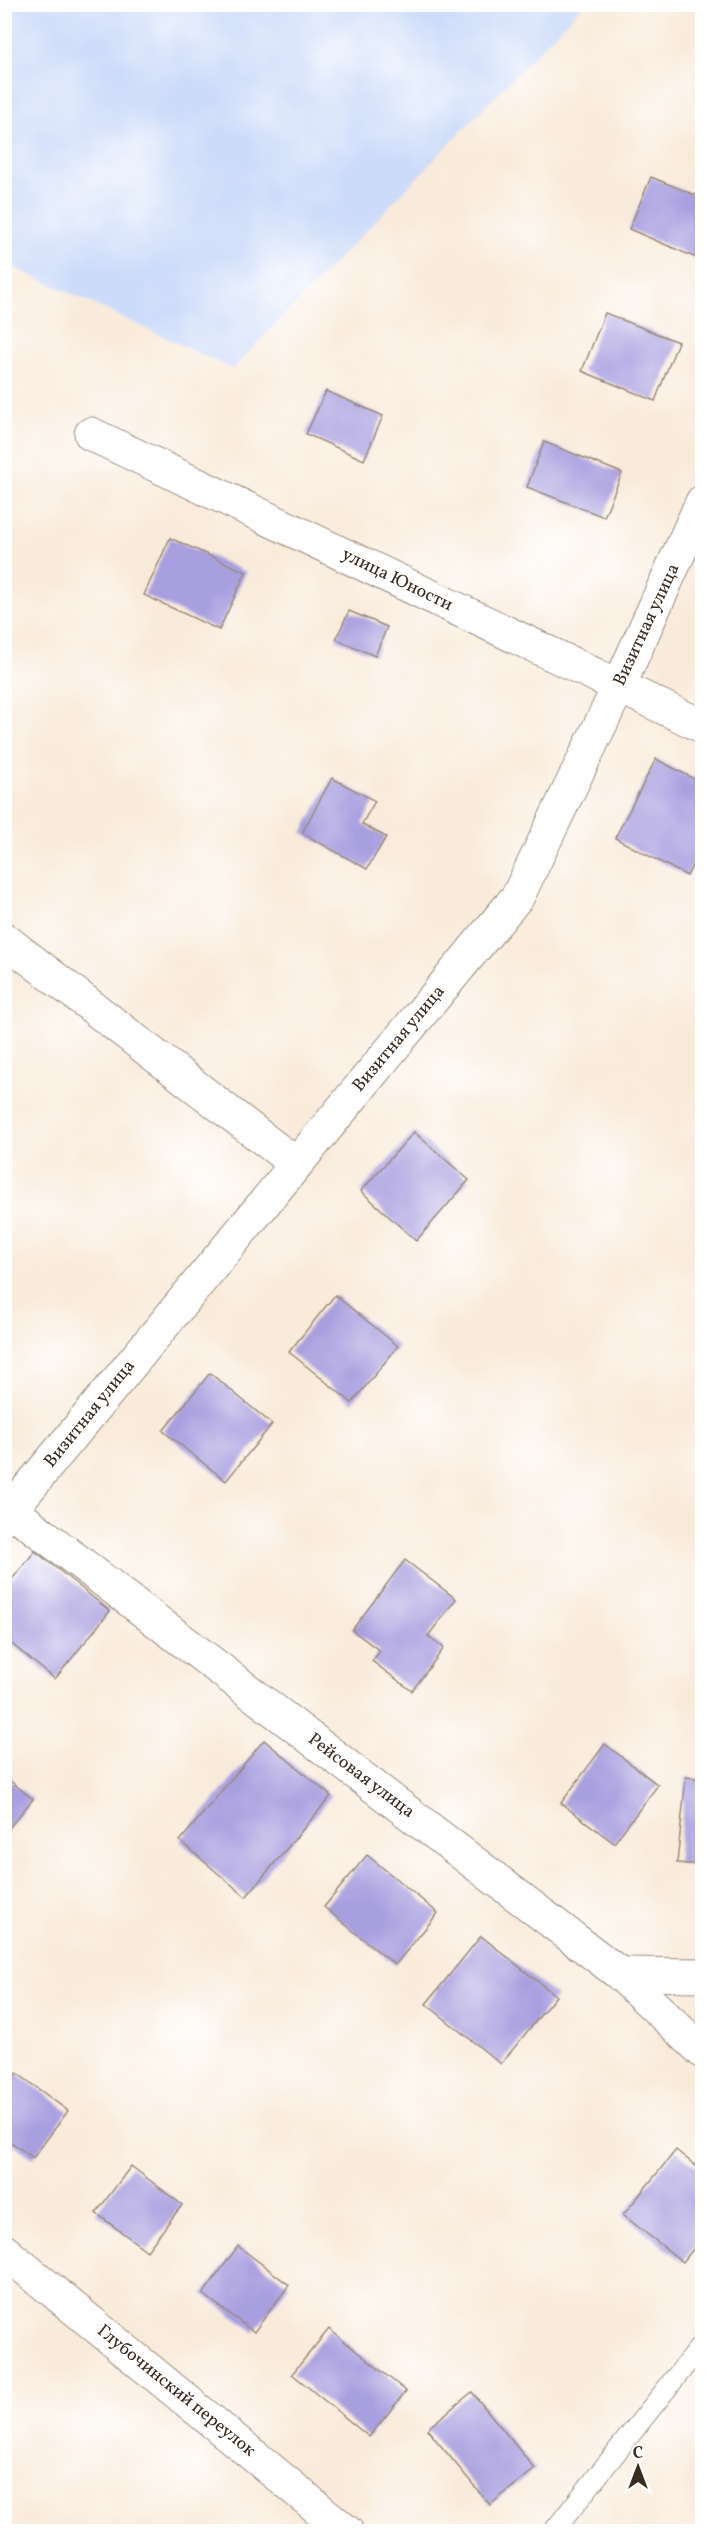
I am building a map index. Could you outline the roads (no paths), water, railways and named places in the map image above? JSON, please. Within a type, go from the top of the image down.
[{"type":"street","name":"улица Юности","points":[[91,434],[702,726]]},
{"type":"street","name":"Визитная улица","points":[[8,1514],[518,896],[619,686],[702,502]]},
{"type":"street","points":[[4,939],[296,1164]]},
{"type":"street","name":"Рейсовая улица","points":[[8,1514],[620,1974],[702,2051]]},
{"type":"street","points":[[620,1974],[702,1975]]},
{"type":"street","name":"Глубочинский переулок","points":[[4,2251],[347,2532]]},
{"type":"lane","points":[[553,2532],[702,2344]]}]
